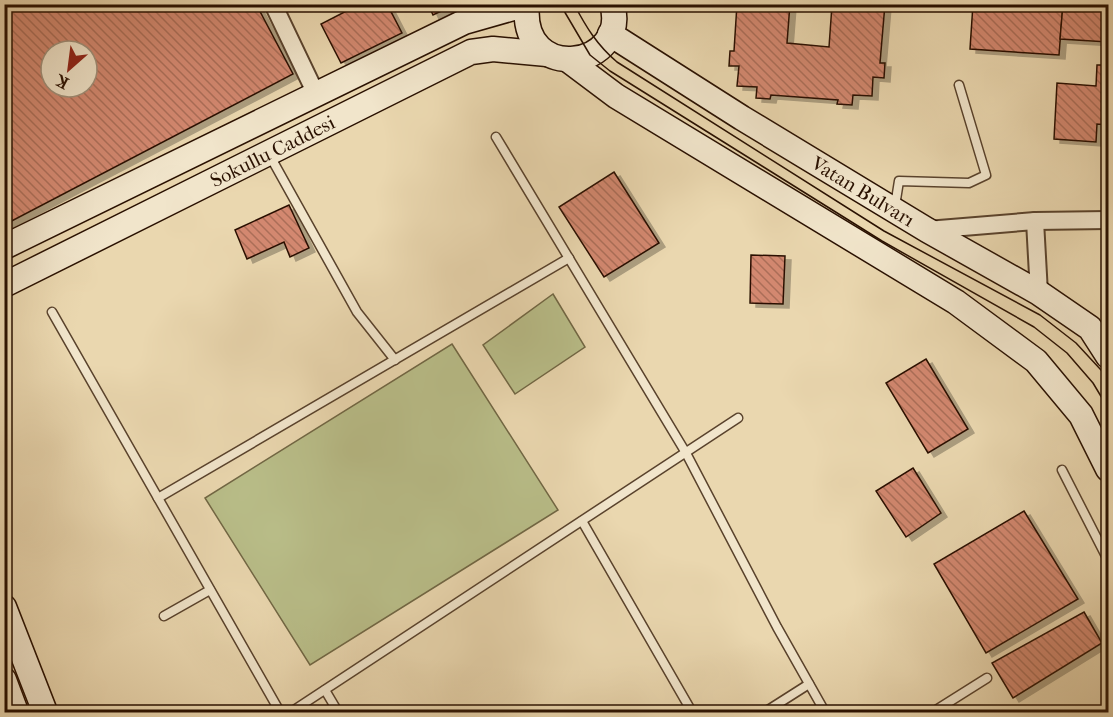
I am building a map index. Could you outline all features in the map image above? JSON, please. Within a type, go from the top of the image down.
[{"type":"main road","name":"Sokullu Caddesi","points":[[4,247],[464,22],[527,4]]},
{"type":"main road","points":[[527,4],[526,19],[529,33],[537,45],[616,96],[956,302],[1036,361],[1081,415],[1108,469]]},
{"type":"main road","points":[[558,57],[590,55],[600,48],[610,34],[616,6]]},
{"type":"main road","name":"Vatan Bulvarı","points":[[610,34],[742,118],[927,230],[1039,292],[1090,328],[1108,356]]},
{"type":"main road","name":"Sokullu Caddesi","points":[[4,285],[471,52],[493,49],[558,57]]},
{"type":"main road","points":[[4,608],[45,712]]},
{"type":"main road","points":[[4,680],[16,712]]},
{"type":"street","points":[[273,4],[316,94]]},
{"type":"street","points":[[927,230],[1035,221],[1108,220]]},
{"type":"street","points":[[1035,221],[1039,292]]},
{"type":"lane","points":[[894,210],[899,181],[969,183],[986,175],[959,85]]},
{"type":"lane","points":[[496,137],[686,453],[777,627],[825,712]]},
{"type":"lane","points":[[269,153],[357,312],[395,360]]},
{"type":"lane","points":[[158,498],[569,258]]},
{"type":"lane","points":[[52,312],[280,712]]},
{"type":"lane","points":[[291,712],[738,418]]},
{"type":"lane","points":[[1062,470],[1108,560]]},
{"type":"lane","points":[[582,521],[692,712]]},
{"type":"lane","points":[[164,616],[210,590]]},
{"type":"lane","points":[[933,712],[987,678]]},
{"type":"lane","points":[[765,712],[809,684]]},
{"type":"lane","points":[[326,690],[338,712]]},
{"type":"green space","points":[[553,294],[585,347],[515,394],[483,345]]},
{"type":"green space","points":[[452,344],[558,510],[310,665],[205,498]]},
{"type":"building","points":[[4,4],[256,4],[293,74],[4,225]]},
{"type":"building","points":[[360,4],[387,4],[402,33],[341,63],[321,24]]},
{"type":"building","points":[[428,4],[456,4],[433,15]]},
{"type":"building","points":[[737,4],[790,4],[787,43],[829,47],[831,4],[885,4],[880,63],[885,63],[884,78],[873,77],[872,96],[853,95],[852,105],[837,104],[838,100],[771,95],[770,99],[756,98],[757,87],[737,86],[739,66],[729,66],[730,51],[734,51]]},
{"type":"building","points":[[973,4],[1063,4],[1059,55],[970,49]]},
{"type":"building","points":[[1063,4],[1108,4],[1108,42],[1060,39]]},
{"type":"building","points":[[1097,65],[1108,65],[1108,125],[1097,124],[1096,142],[1054,139],[1057,83],[1096,86]]},
{"type":"building","points":[[614,172],[659,243],[604,277],[559,207]]},
{"type":"building","points":[[289,205],[309,248],[290,257],[284,242],[247,259],[235,230]]},
{"type":"building","points":[[751,255],[785,256],[783,304],[750,303]]},
{"type":"building","points":[[926,359],[968,429],[928,453],[886,383]]},
{"type":"building","points":[[913,468],[941,513],[906,537],[876,491]]},
{"type":"building","points":[[1024,511],[1078,599],[986,653],[934,564]]},
{"type":"building","points":[[1084,612],[1102,643],[1013,698],[992,663]]},
{"type":"tram line","points":[[560,4],[590,55],[610,71],[882,241],[1034,327],[1067,353],[1093,383],[1108,408]]},
{"type":"tram line","points":[[574,4],[593,35],[617,62],[884,231],[1040,315],[1076,343],[1101,370],[1108,383]]}]
